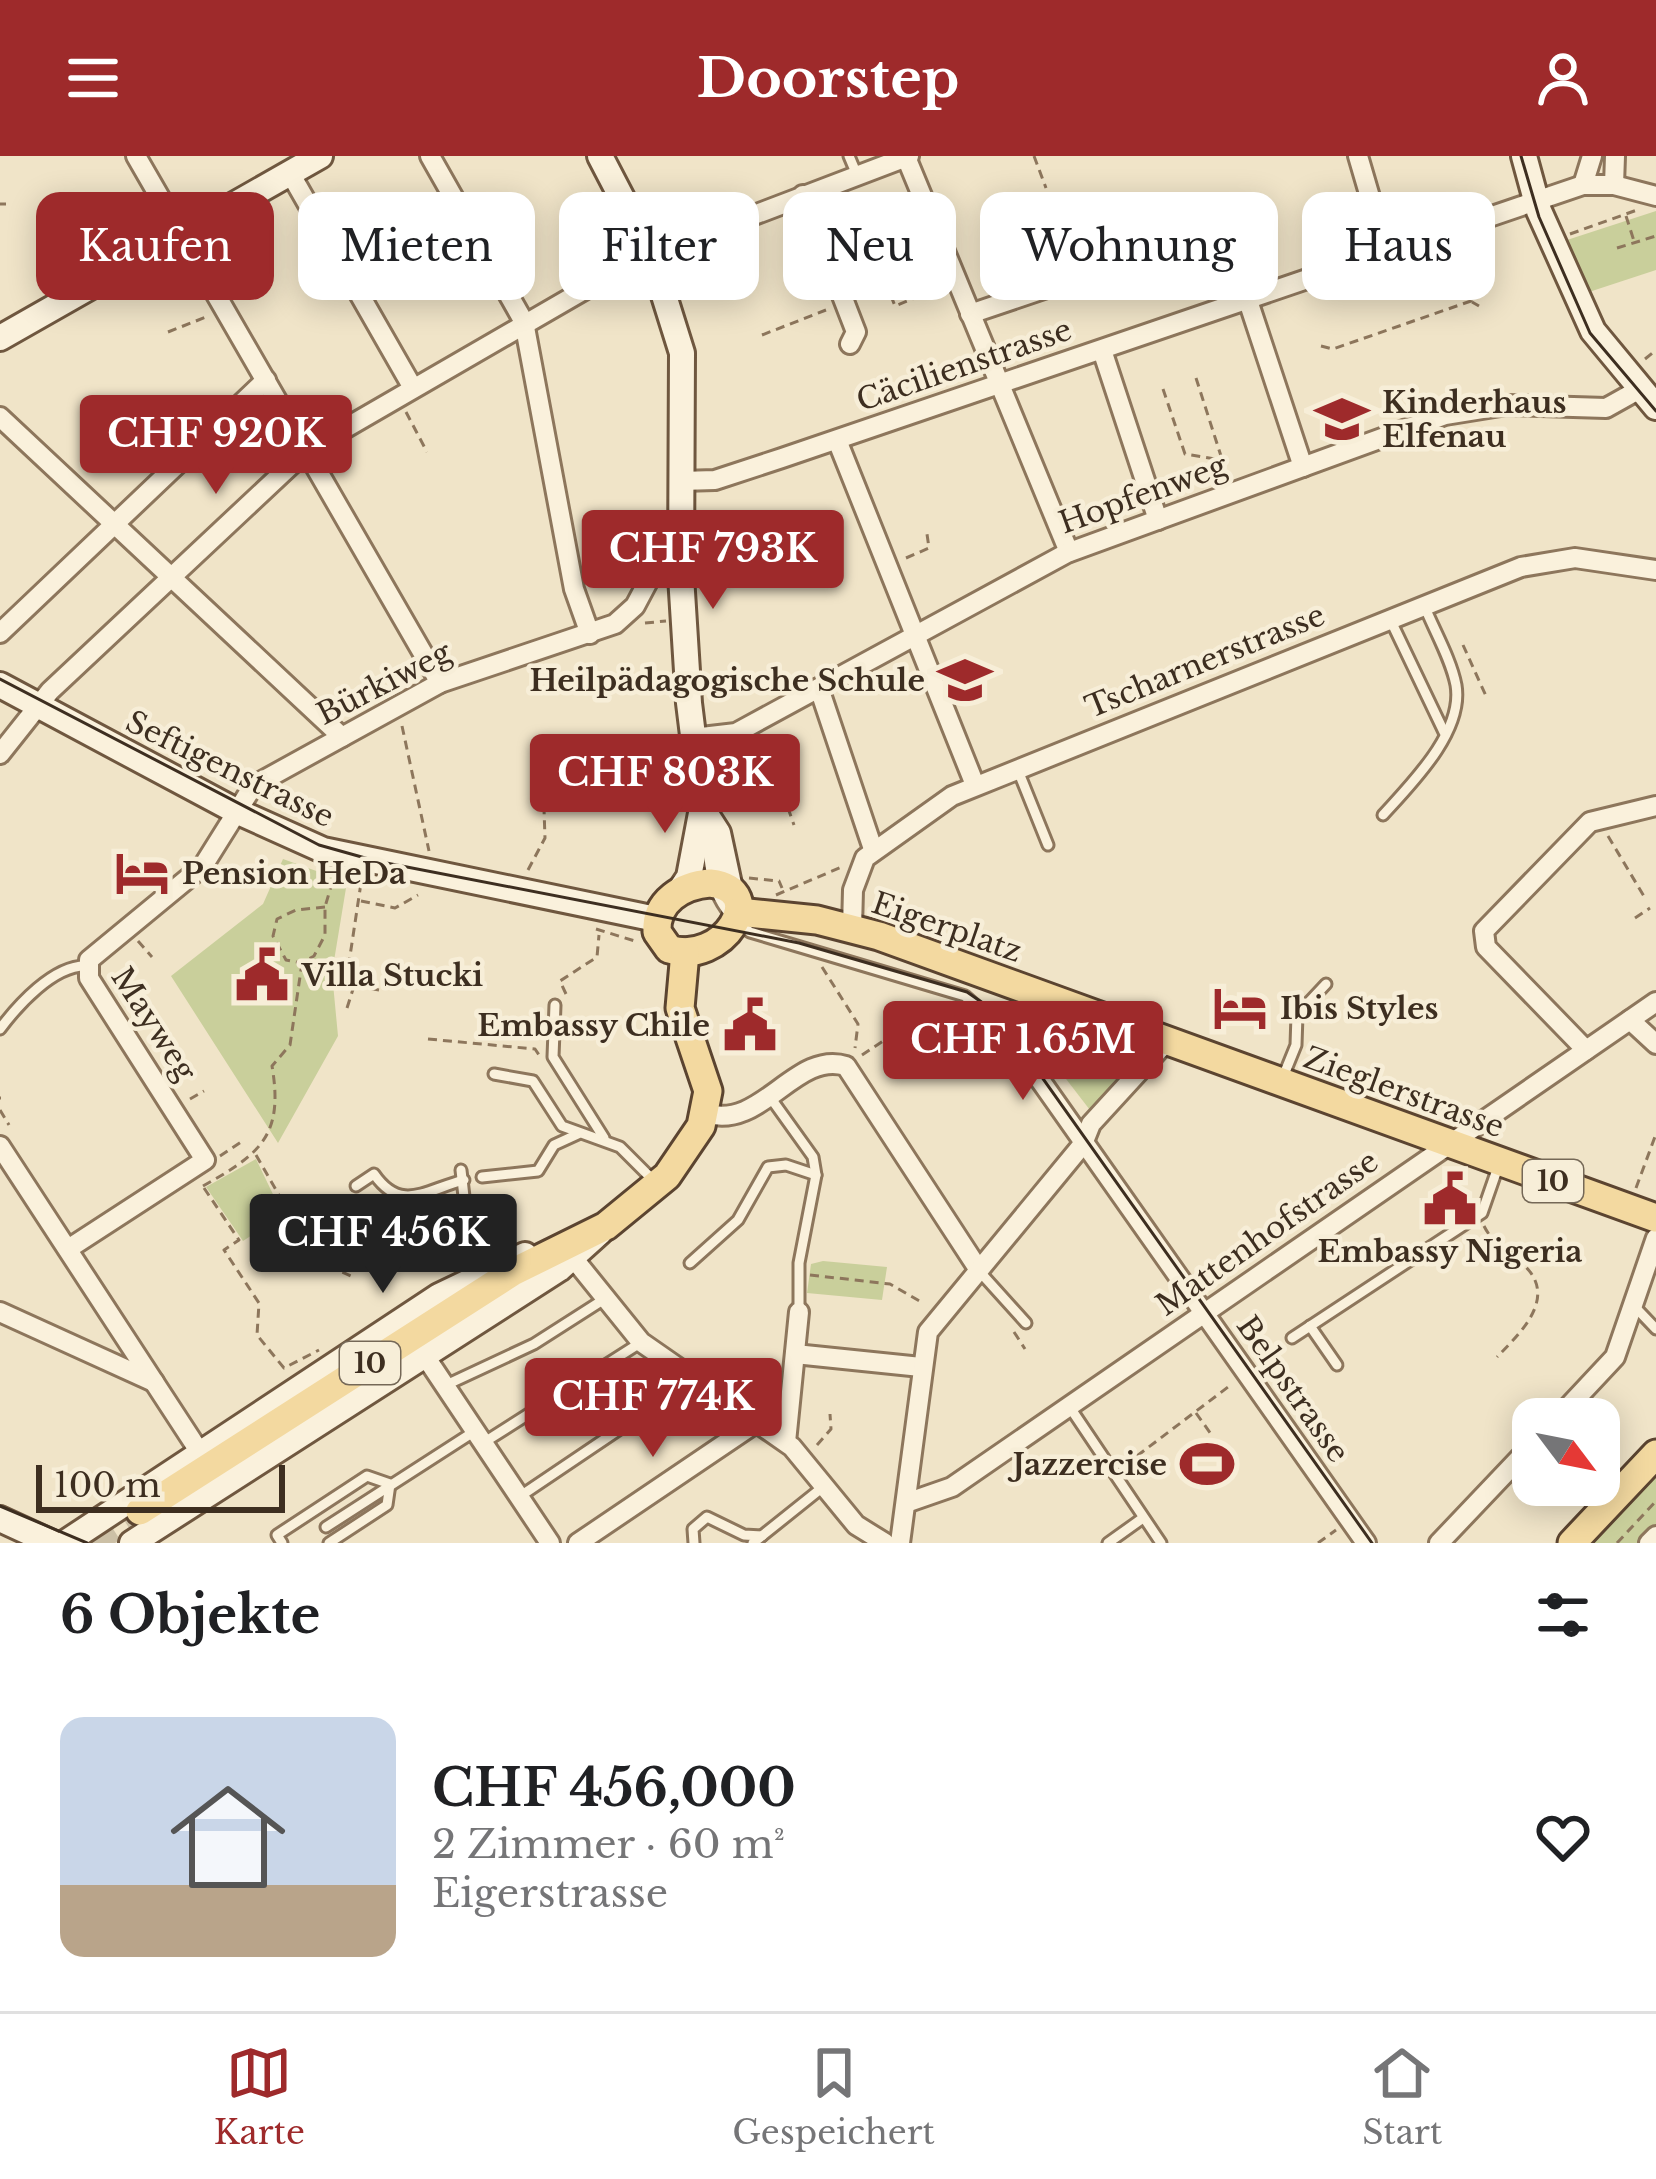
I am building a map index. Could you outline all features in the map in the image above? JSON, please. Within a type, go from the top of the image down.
[{"type":"main road","points":[[257,192],[318,156]]},
{"type":"main road","points":[[600,156],[619,192]]},
{"type":"main road","points":[[1524,156],[1536,202],[1593,332],[1643,388]]},
{"type":"main road","points":[[0,338],[67,300]]},
{"type":"main road","points":[[665,300],[682,353],[681,555],[692,738],[702,808],[689,877],[652,933],[685,952],[712,946],[733,896],[718,833],[702,808]]},
{"type":"main road","name":"Seftigenstrasse","points":[[0,685],[295,839],[370,864],[652,933]]},
{"type":"main road","points":[[680,892],[733,896]]},
{"type":"main road","name":"Eigerplatz","points":[[733,896],[853,928],[987,985],[1129,1026]]},
{"type":"main road","points":[[685,952],[680,1008],[704,1076],[705,1113]]},
{"type":"main road","name":"Zieglerstrasse","points":[[1129,1026],[1656,1218]]},
{"type":"main road","name":"10","points":[[137,1521],[496,1282],[606,1226],[657,1185],[686,1154],[705,1113]]},
{"type":"main road","points":[[137,1521],[199,1451],[473,1277],[570,1234],[606,1226]]},
{"type":"main road","points":[[65,1543],[137,1521],[574,1259],[606,1226]]},
{"type":"main road","points":[[1572,1543],[1656,1454]]},
{"type":"main road","points":[[0,1520],[52,1543]]},
{"type":"street","points":[[136,156],[157,192]]},
{"type":"street","points":[[430,156],[524,325],[574,589],[590,634]]},
{"type":"street","points":[[1358,156],[1369,192]]},
{"type":"street","points":[[1583,185],[1592,156]]},
{"type":"street","points":[[1615,156],[1614,184],[1644,200]]},
{"type":"street","points":[[816,192],[853,183],[907,157],[920,192]]},
{"type":"street","points":[[290,173],[413,388]]},
{"type":"street","name":"Cäcilienstrasse","points":[[1495,217],[1583,185],[1614,184]]},
{"type":"street","points":[[970,314],[1221,227],[1304,467]]},
{"type":"street","points":[[956,281],[1070,552]]},
{"type":"street","name":"Cäcilienstrasse","points":[[681,481],[715,480],[1302,283]]},
{"type":"street","points":[[219,300],[440,683]]},
{"type":"street","points":[[0,754],[36,705],[306,451],[569,300]]},
{"type":"street","points":[[843,300],[856,335],[850,344]]},
{"type":"street","points":[[1102,350],[1158,520]]},
{"type":"street","points":[[0,633],[266,380]]},
{"type":"street","name":"Hopfenweg","points":[[692,738],[736,733],[915,637],[1003,583],[1070,552],[1445,415],[1508,404],[1606,408],[1643,388]]},
{"type":"street","points":[[0,416],[342,737]]},
{"type":"street","points":[[837,440],[975,785]]},
{"type":"street","name":"Bürkiweg","points":[[234,810],[253,786],[440,683],[590,634],[629,614],[661,556],[681,555]]},
{"type":"street","name":"Tscharnerstrasse","points":[[869,854],[975,785],[1424,605],[1552,559],[1598,559],[1656,570]]},
{"type":"street","points":[[819,688],[869,854],[853,890],[853,928]]},
{"type":"street","points":[[1586,1050],[1486,947],[1484,931],[1598,820],[1656,806]]},
{"type":"street","name":"Mayweg","points":[[68,1249],[206,1160],[85,966],[193,877],[234,810]]},
{"type":"street","name":"Mattenhofstrasse","points":[[906,1503],[944,1492],[1656,1002]]},
{"type":"street","points":[[1630,1020],[1656,1044]]},
{"type":"street","name":"Belpstrasse","points":[[1007,1033],[1366,1543]]},
{"type":"street","points":[[900,1543],[921,1367],[933,1324],[1084,1144],[1091,1124],[1168,1040]]},
{"type":"street","points":[[705,1113],[733,1117],[818,1067],[844,1065],[977,1267]]},
{"type":"street","points":[[0,1146],[199,1451]]},
{"type":"street","points":[[1577,1398],[1615,1357],[1656,1238]]},
{"type":"street","points":[[574,1259],[641,1342],[786,1442],[827,1484],[856,1525],[885,1543]]},
{"type":"street","points":[[0,1312],[154,1382]]},
{"type":"street","points":[[786,1442],[799,1312]]},
{"type":"street","points":[[423,1353],[550,1543]]},
{"type":"street","points":[[795,1354],[921,1367]]},
{"type":"street","points":[[578,1543],[757,1422]]},
{"type":"street","points":[[1439,1543],[1512,1466]]},
{"type":"street","points":[[1649,1543],[1656,1536]]},
{"type":"lane","points":[[849,156],[853,183]]},
{"type":"lane","points":[[1383,815],[1422,770],[1444,732],[1456,685],[1424,605]]},
{"type":"lane","points":[[1390,619],[1444,732]]},
{"type":"lane","points":[[1018,768],[1048,845]]},
{"type":"lane","points":[[733,896],[761,938],[959,994],[982,1006],[1007,1033]]},
{"type":"lane","points":[[0,1029],[26,997],[75,966],[85,966]]},
{"type":"lane","points":[[1281,1082],[1296,1045],[1297,1015],[1326,984]]},
{"type":"lane","points":[[959,994],[987,985]]},
{"type":"lane","points":[[555,1005],[553,1057],[604,1138]]},
{"type":"lane","points":[[494,1074],[537,1084],[558,1121],[578,1134],[604,1138],[626,1151],[657,1185]]},
{"type":"lane","points":[[770,1096],[813,1157],[816,1175],[799,1263],[799,1312]]},
{"type":"lane","points":[[482,1178],[538,1171],[554,1145],[578,1134]]},
{"type":"lane","points":[[1292,1338],[1481,1213],[1500,1162]]},
{"type":"lane","points":[[690,1263],[738,1220],[767,1167],[786,1165],[816,1175]]},
{"type":"lane","points":[[356,1186],[374,1174],[386,1192],[402,1197],[462,1175],[473,1277]]},
{"type":"lane","points":[[977,1267],[1026,1323]]},
{"type":"lane","points":[[444,1386],[548,1336],[606,1298]]},
{"type":"lane","points":[[1633,1305],[1656,1329]]},
{"type":"lane","points":[[1310,1326],[1337,1365]]},
{"type":"lane","points":[[326,1526],[390,1484],[641,1342]]},
{"type":"lane","points":[[519,1497],[694,1379]]},
{"type":"lane","points":[[1069,1406],[1161,1543]]},
{"type":"lane","points":[[282,1543],[277,1535],[367,1477],[390,1484]]},
{"type":"lane","points":[[329,1543],[387,1505],[390,1484]]},
{"type":"lane","points":[[694,1543],[693,1529],[707,1516],[757,1539],[827,1484]]},
{"type":"lane","points":[[1108,1543],[1143,1518]]},
{"type":"path","points":[[1034,156],[1046,188]]},
{"type":"path","points":[[853,183],[856,192]]},
{"type":"path","points":[[1562,236],[1625,214],[1644,200]]},
{"type":"path","points":[[1625,214],[1634,243]]},
{"type":"path","points":[[1617,248],[1656,236]]},
{"type":"path","points":[[1321,346],[1333,349],[1472,301],[1474,308],[1482,305],[1481,300]]},
{"type":"path","points":[[762,335],[844,303]]},
{"type":"path","points":[[168,332],[223,307]]},
{"type":"path","points":[[1643,388],[1656,350]]},
{"type":"path","points":[[1163,389],[1185,454],[1222,458],[1196,378]]},
{"type":"path","points":[[402,406],[427,452]]},
{"type":"path","points":[[892,563],[929,548],[927,534]]},
{"type":"path","points":[[646,623],[668,620]]},
{"type":"path","points":[[1462,645],[1486,695]]},
{"type":"path","points":[[398,706],[430,857]]},
{"type":"path","points":[[767,745],[794,825]]},
{"type":"path","points":[[527,875],[545,838],[543,780]]},
{"type":"path","points":[[1598,820],[1646,898]]},
{"type":"path","points":[[775,896],[869,854]]},
{"type":"path","name":"Seftigenstrasse","points":[[256,1155],[273,1128],[278,1102],[272,1066],[290,1045],[302,963],[320,947],[334,876]]},
{"type":"path","points":[[733,896],[779,881],[783,889]]},
{"type":"path","points":[[361,883],[347,976],[354,986],[379,990]]},
{"type":"path","points":[[359,901],[395,908],[418,895]]},
{"type":"path","points":[[302,963],[286,960],[273,926],[284,914],[325,908]]},
{"type":"path","points":[[1635,918],[1649,908]]},
{"type":"path","points":[[593,928],[652,933]]},
{"type":"path","points":[[134,934],[152,957]]},
{"type":"path","points":[[555,1005],[567,992],[560,981],[597,957],[599,935]]},
{"type":"path","points":[[822,968],[860,1030],[844,1065]]},
{"type":"path","points":[[820,982],[828,977]]},
{"type":"path","points":[[347,1008],[354,986]]},
{"type":"path","points":[[844,1065],[941,1003]]},
{"type":"path","points":[[428,1039],[535,1048],[546,1066],[537,1084]]},
{"type":"path","points":[[0,1110],[9,1125]]},
{"type":"path","points":[[1633,1197],[1656,1134]]},
{"type":"path","points":[[208,1163],[244,1140]]},
{"type":"path","points":[[326,1356],[317,1350],[289,1367],[279,1366],[257,1335],[259,1303],[224,1250],[239,1240],[203,1186],[256,1155],[316,1260],[355,1278]]},
{"type":"path","points":[[286,1211],[303,1200]]},
{"type":"path","points":[[1481,1213],[1489,1236],[1529,1271],[1537,1293],[1531,1321],[1497,1357]]},
{"type":"path","points":[[810,1275],[890,1284],[922,1303]]},
{"type":"path","points":[[1114,1473],[1245,1371]]},
{"type":"path","points":[[1195,1412],[1211,1434]]},
{"type":"path","points":[[812,1451],[831,1430],[830,1414]]},
{"type":"path","points":[[1617,1543],[1656,1501]]},
{"type":"path","points":[[1635,1502],[1656,1523]]},
{"type":"path","points":[[1318,1543],[1337,1528]]},
{"type":"green space","points":[[1656,211],[1656,270],[1589,292],[1567,240]]},
{"type":"green space","points":[[283,859],[347,882],[332,973],[338,1036],[278,1143],[171,976],[263,904]]},
{"type":"green space","points":[[1030,1012],[1149,1056],[1093,1114],[1023,1023]]},
{"type":"green space","points":[[256,1159],[283,1215],[243,1241],[206,1187]]},
{"type":"green space","points":[[811,1264],[887,1267],[882,1300],[807,1293]]},
{"type":"green space","points":[[1656,1474],[1656,1530],[1644,1543],[1591,1543]]},
{"type":"tunnel","points":[[90,1543],[140,1511]]},
{"type":"tram line","points":[[1521,156],[1539,217],[1590,333],[1656,411]]},
{"type":"tram line","points":[[0,679],[319,845],[376,861],[799,943],[967,992],[993,1010],[1012,1035],[1372,1543]]},
{"type":"tram line","points":[[0,1506],[87,1543]]},
{"type":"place","name":"Kinderhaus Elfenau","points":[[1342,419]]},
{"type":"place","name":"Heilpädagogische Schule","points":[[965,680]]},
{"type":"place","name":"Pension HeDa","points":[[142,873]]},
{"type":"place","name":"Villa Stucki","points":[[262,975]]},
{"type":"place","name":"Ibis Styles","points":[[1240,1008]]},
{"type":"place","name":"Embassy Chile","points":[[750,1025]]},
{"type":"place","name":"Embassy Nigeria","points":[[1450,1199]]},
{"type":"place","name":"Jazzercise","points":[[1207,1464]]}]
